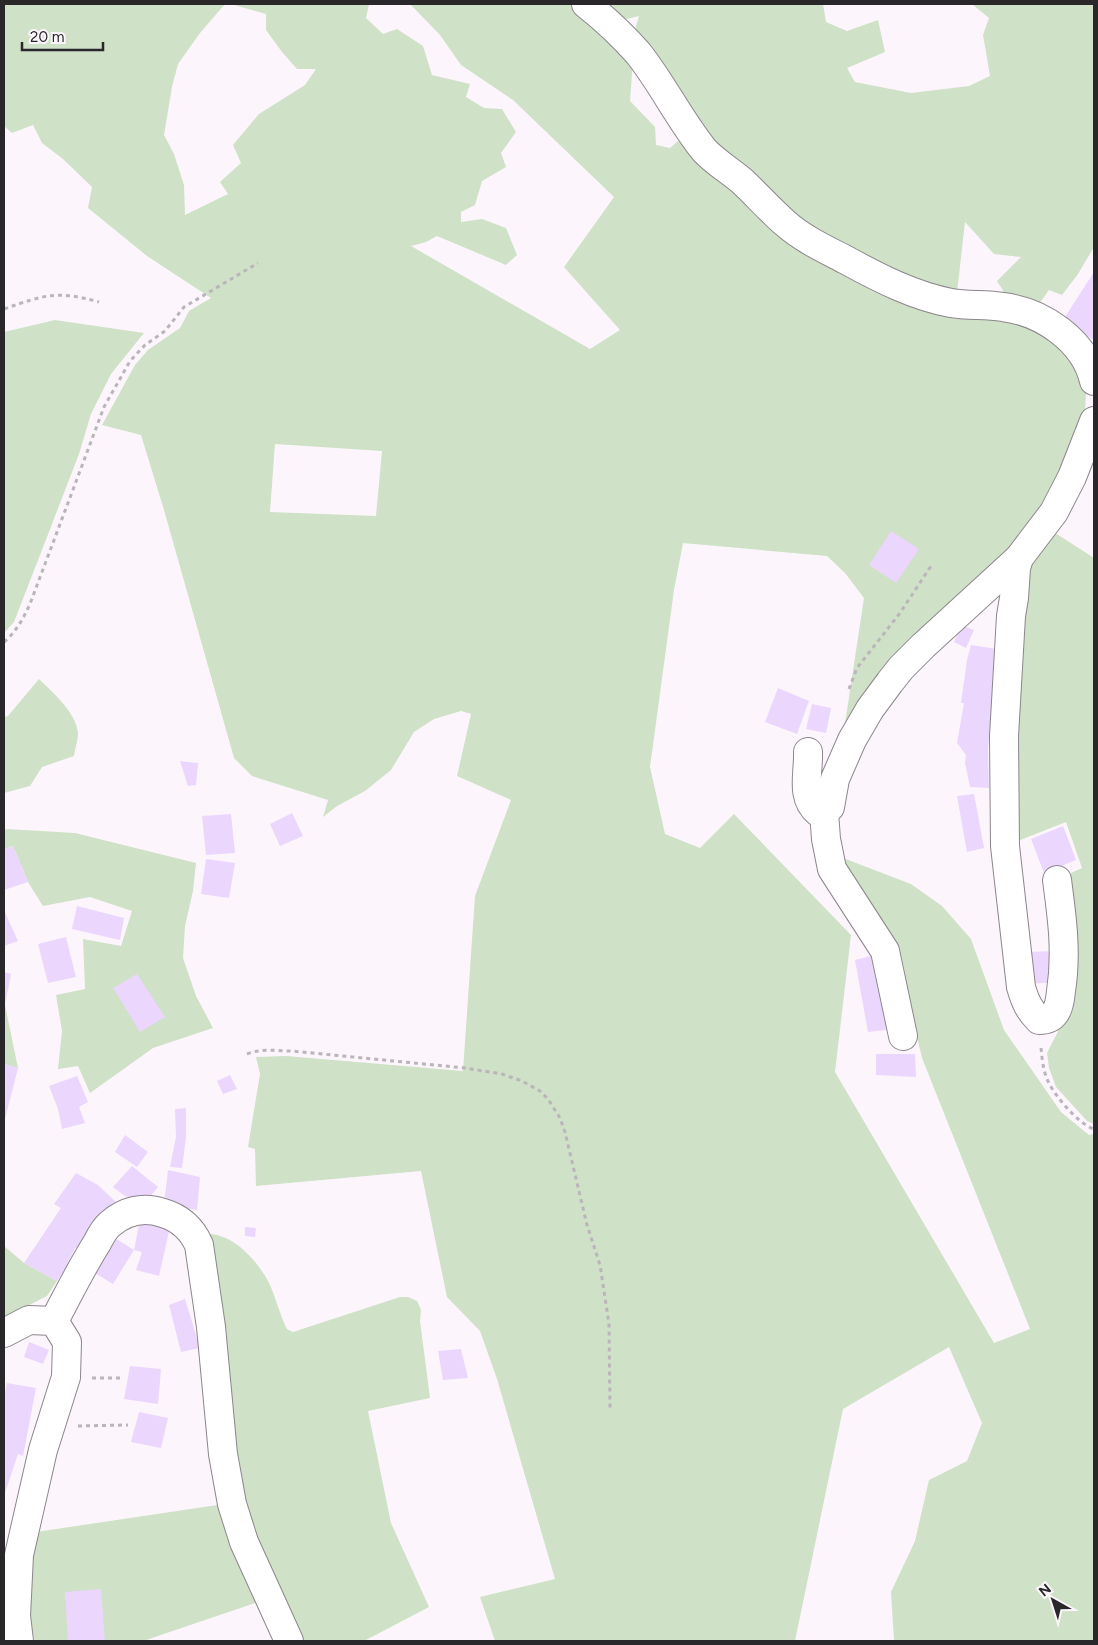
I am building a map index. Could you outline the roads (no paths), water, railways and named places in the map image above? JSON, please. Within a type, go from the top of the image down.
[{"type":"street","points":[[586,4],[608,21],[638,54],[693,135],[713,160],[743,182],[794,230],[823,249],[884,280],[912,291],[951,303],[1005,307],[1044,320],[1075,344],[1092,370],[1094,381]]},
{"type":"street","points":[[808,752],[807,794],[813,808],[818,812],[824,812],[830,807],[835,779],[852,740],[870,709],[901,668],[1019,558],[1054,512],[1072,477],[1094,421]]},
{"type":"street","points":[[1019,558],[1016,568],[1010,624],[1004,736],[1005,846],[1022,987],[1025,1002],[1039,1020],[1047,1020],[1055,1014],[1064,969],[1063,918],[1057,880]]},
{"type":"street","points":[[824,812],[826,839],[832,869],[885,951],[903,1036]]},
{"type":"street","points":[[54,1321],[85,1262],[108,1225],[127,1213],[139,1210],[160,1212],[181,1221],[194,1233],[199,1245],[211,1327],[223,1454],[232,1504],[244,1542],[289,1641]]},
{"type":"street","points":[[4,1333],[29,1320],[54,1321]]},
{"type":"street","points":[[20,1638],[16,1616],[19,1555],[43,1450],[66,1377],[67,1342],[54,1321]]}]
